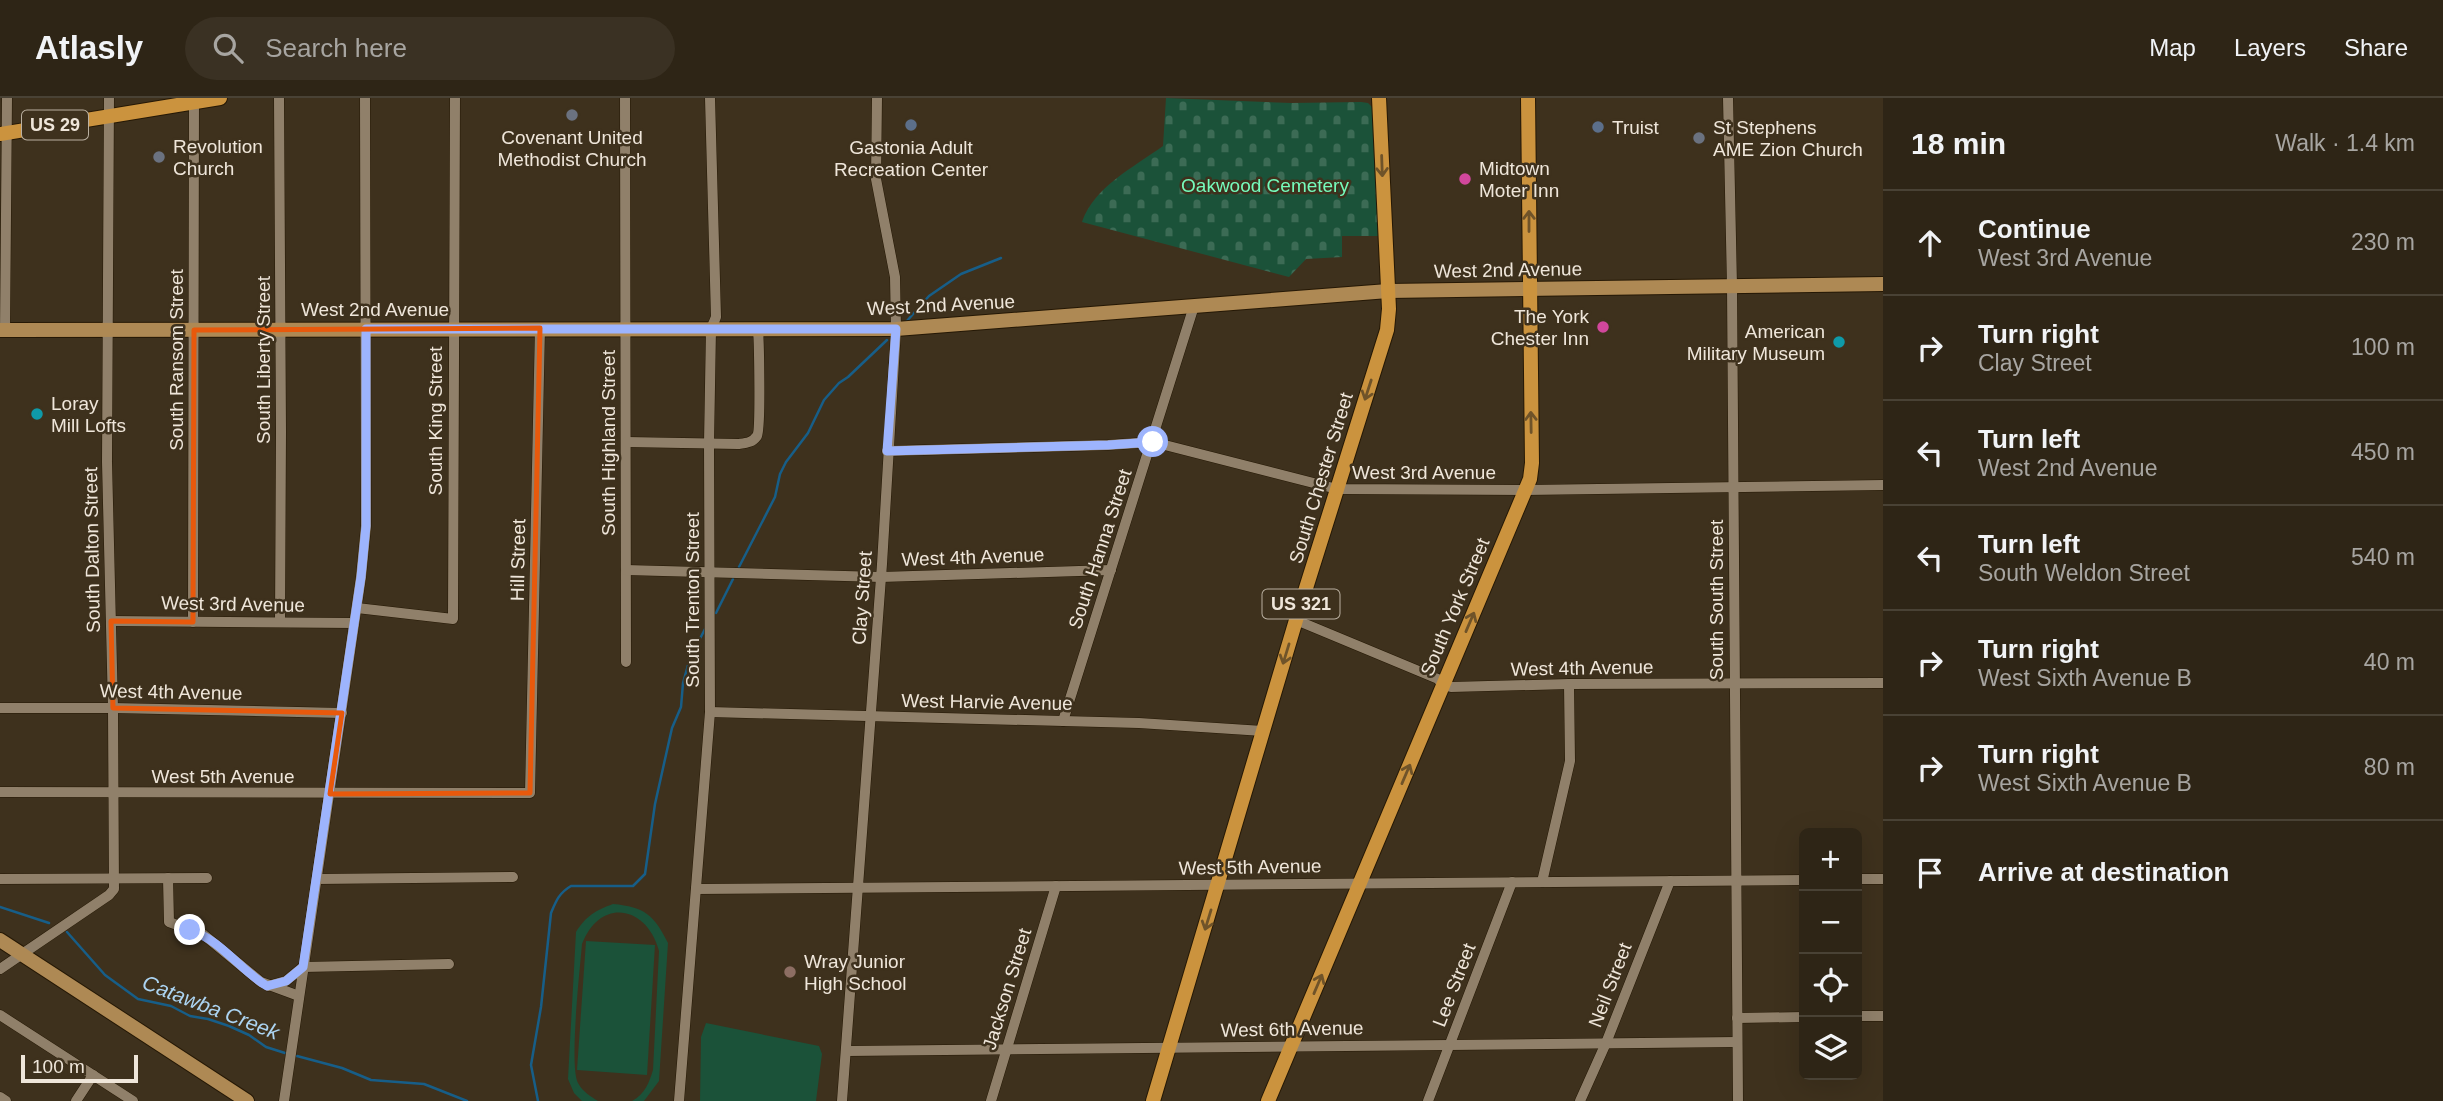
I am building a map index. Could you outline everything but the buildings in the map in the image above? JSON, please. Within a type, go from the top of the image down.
[{"type":"main road","name":"US 29","points":[[4,133],[219,98]]},
{"type":"main road","name":"South Chester Street","points":[[1153,1101],[1262,731],[1387,330],[1388,291],[1379,98]]},
{"type":"main road","name":"South York Street","points":[[1268,1101],[1526,489],[1532,463],[1528,98]]},
{"type":"street","points":[[2,330],[4,133],[7,98]]},
{"type":"street","name":"South Dalton Street","points":[[109,98],[107,462],[114,879]]},
{"type":"street","name":"South Liberty Street","points":[[279,98],[279,622]]},
{"type":"street","points":[[284,1101],[357,608],[366,526],[365,98]]},
{"type":"street","name":"South King Street","points":[[357,608],[453,619],[455,98]]},
{"type":"street","name":"South Highland Street","points":[[625,98],[626,662]]},
{"type":"street","name":"South Trenton Street","points":[[679,1101],[710,712],[709,443],[711,329],[716,317],[710,98]]},
{"type":"street","name":"Clay Street","points":[[842,1101],[881,577],[896,329],[895,277],[876,179],[877,98]]},
{"type":"street","name":"South South Street","points":[[1728,98],[1732,286],[1738,1101]]},
{"type":"street","name":"South Ransom Street","points":[[193,622],[194,100]]},
{"type":"street","name":"West 2nd Avenue","points":[[2,330],[625,327],[896,329],[1388,291],[1883,284]]},
{"type":"street","name":"South Hanna Street","points":[[1063,721],[1194,306]]},
{"type":"street","name":"Hill Street","points":[[530,793],[540,328]]},
{"type":"street","points":[[627,442],[751,443],[759,434],[758,329]]},
{"type":"street","name":"West 3rd Avenue","points":[[887,451],[1153,442],[1337,489],[1883,485]]},
{"type":"street","name":"West 4th Avenue","points":[[626,570],[881,577],[1111,570]]},
{"type":"street","name":"West 4th Avenue","points":[[1296,620],[1438,679],[1451,688],[1569,684],[1883,683]]},
{"type":"street","name":"West 3rd Avenue","points":[[111,621],[354,623]]},
{"type":"street","points":[[1542,882],[1570,761],[1569,684]]},
{"type":"street","name":"West 4th Avenue","points":[[0,709],[113,708],[341,713]]},
{"type":"street","name":"West Harvie Avenue","points":[[710,712],[1139,723],[1262,731]]},
{"type":"street","name":"West 5th Avenue","points":[[0,792],[530,793]]},
{"type":"street","points":[[317,879],[513,877]]},
{"type":"street","points":[[167,878],[169,922],[204,935],[267,986],[299,996]]},
{"type":"street","points":[[0,879],[207,878]]},
{"type":"street","points":[[0,969],[109,895],[114,889],[114,879]]},
{"type":"street","points":[[1862,879],[1883,879]]},
{"type":"street","name":"West 5th Avenue","points":[[696,889],[1799,880]]},
{"type":"street","name":"Neil Street","points":[[1580,1101],[1606,1043],[1670,881]]},
{"type":"street","name":"Lee Street","points":[[1427,1101],[1512,882]]},
{"type":"street","name":"Jackson Street","points":[[991,1101],[1056,886]]},
{"type":"street","points":[[0,940],[247,1101]]},
{"type":"street","points":[[267,986],[286,981],[303,967],[449,964]]},
{"type":"street","points":[[0,1014],[133,1101]]},
{"type":"street","points":[[1862,1016],[1883,1016]]},
{"type":"street","points":[[1737,1018],[1799,1017]]},
{"type":"street","name":"West 6th Avenue","points":[[847,1051],[1737,1042]]},
{"type":"street","points":[[76,1101],[93,1075]]},
{"type":"street","points":[[0,1097],[6,1101]]},
{"type":"highlighted area","points":[[540,328],[530,793],[330,794],[342,713],[113,708],[111,621],[193,622],[194,330]]},
{"type":"green space","name":"Oakwood Cemetery","points":[[1166,98],[1368,103],[1372,107],[1379,236],[1342,236],[1342,257],[1306,259],[1289,277],[1082,222],[1105,188],[1163,146]]},
{"type":"green space","points":[[613,904],[633,907],[647,914],[668,943],[659,1081],[644,1101],[632,1101],[646,1088],[653,1070],[659,951],[653,936],[634,916],[611,913],[590,929],[582,944],[577,994],[576,1073],[582,1089],[598,1101],[582,1101],[574,1093],[568,1079],[576,932],[592,914]]},
{"type":"green space","points":[[586,941],[655,945],[647,1075],[577,1070]]},
{"type":"green space","points":[[706,1023],[819,1046],[822,1054],[816,1101],[700,1101],[701,1037]]},
{"type":"waterway","points":[[906,322],[929,296],[961,274],[1001,258]]},
{"type":"waterway","points":[[739,567],[775,497],[780,474],[786,462],[808,433],[824,400],[887,340]]},
{"type":"waterway","points":[[716,613],[733,579]]},
{"type":"waterway","points":[[538,1101],[531,1065],[541,1007],[551,913],[561,894],[571,886],[633,886],[645,874],[655,804],[672,728],[681,707],[683,683],[690,658],[705,629]]},
{"type":"waterway","name":"Catawba Creek","points":[[0,907],[49,923]]},
{"type":"waterway","name":"Catawba Creek","points":[[67,932],[105,975],[138,999],[171,1006],[190,1016],[229,1026],[266,1047],[285,1053]]},
{"type":"waterway","name":"Catawba Creek","points":[[297,1056],[342,1068],[371,1080],[424,1084],[467,1101]]},
{"type":"place","name":"Covenant United Methodist Church","points":[[572,115]]},
{"type":"place","name":"Gastonia Adult Recreation Center","points":[[911,125]]},
{"type":"place","name":"Truist","points":[[1598,127]]},
{"type":"place","name":"St Stephens AME Zion Church","points":[[1699,138]]},
{"type":"place","name":"Revolution Church","points":[[159,157]]},
{"type":"place","name":"Midtown Moter Inn","points":[[1465,179]]},
{"type":"place","name":"The York Chester Inn","points":[[1603,327]]},
{"type":"place","name":"American Military Museum","points":[[1839,342]]},
{"type":"place","name":"Loray Mill Lofts","points":[[37,414]]},
{"type":"place","name":"Wray Junior High School","points":[[790,972]]},
{"type":"route","points":[[190,930],[204,935],[267,986],[286,981],[303,967],[361,577],[366,526],[366,329],[896,329],[887,451],[1153,442]]}]
